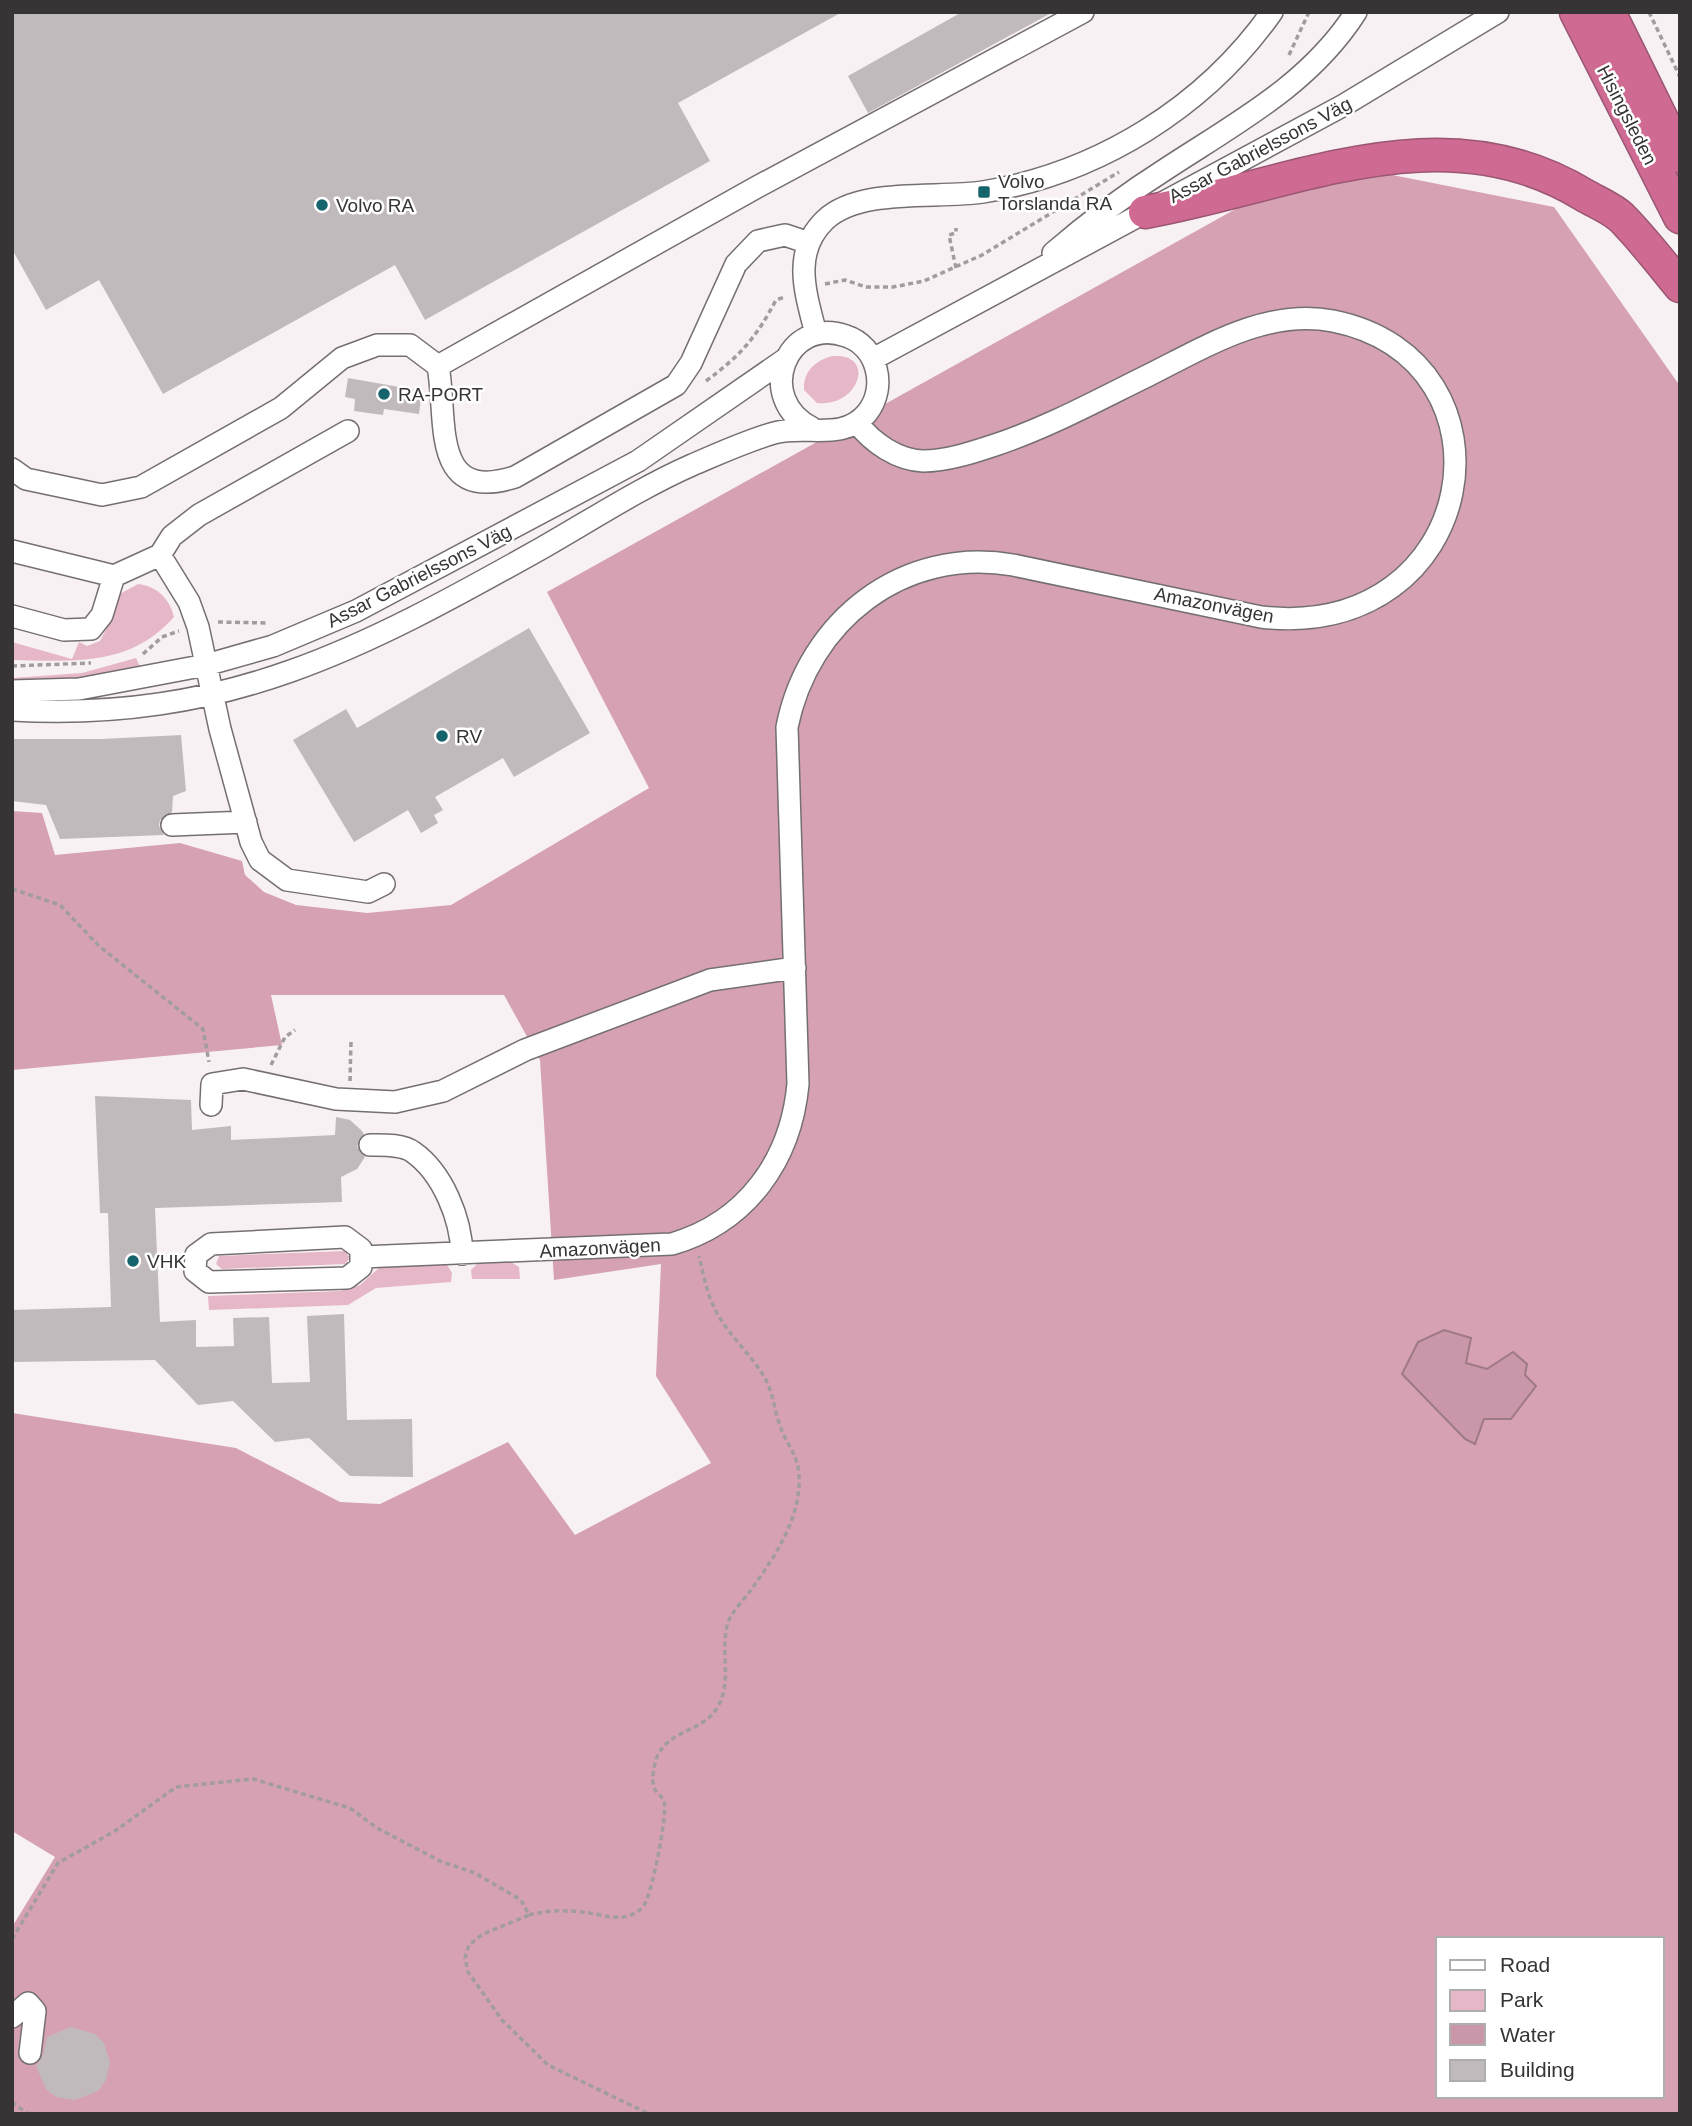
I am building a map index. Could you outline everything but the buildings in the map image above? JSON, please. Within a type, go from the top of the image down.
[{"type":"highway","name":"Hisingsleden","points":[[1576,12],[1680,217]]},
{"type":"highway","name":"Hisingsleden","points":[[1609,12],[1680,156]]},
{"type":"highway","points":[[1145,212],[1349,163],[1415,154],[1498,161],[1556,177],[1619,215],[1680,286]]},
{"type":"street","points":[[438,366],[757,187],[1083,12]]},
{"type":"street","points":[[816,334],[802,273],[803,258],[813,233],[827,218],[860,201],[984,192],[1038,179],[1101,154],[1145,132],[1197,97],[1251,43],[1272,12]]},
{"type":"street","name":"Assar Gabrielssons Väg","points":[[1018,282],[1091,220],[1274,99],[1340,37],[1356,12]]},
{"type":"street","name":"Assar Gabrielssons Väg","points":[[873,359],[1373,88],[1498,12]]},
{"type":"street","points":[[12,469],[26,479],[102,495],[141,487],[281,408],[342,358],[377,345],[410,345],[438,366],[444,393],[444,435],[449,462],[462,476],[496,483],[515,477],[676,385],[691,363],[736,264],[758,241],[785,235],[809,243]]},
{"type":"street","name":"Amazonvägen","points":[[362,1257],[653,1247],[693,1237],[726,1218],[747,1201],[768,1177],[786,1144],[792,1125],[798,1084],[787,727],[797,690],[813,656],[839,621],[866,598],[916,572],[975,561],[1022,566],[1261,617],[1300,619],[1330,614],[1385,592],[1420,562],[1446,519],[1455,472],[1455,453],[1446,416],[1421,372],[1375,335],[1349,325],[1311,319],[1281,321],[1229,335],[1035,432],[974,452],[924,461],[906,458],[882,447],[857,423]]},
{"type":"street","points":[[834,333],[849,337],[863,346],[877,370],[877,394],[873,405],[857,423],[840,430],[812,428],[794,416],[783,399],[781,378],[787,358],[796,346],[816,334],[834,333]]},
{"type":"street","name":"Assar Gabrielssons Väg","points":[[12,691],[79,689],[206,665],[273,646],[397,591],[638,461],[787,358]]},
{"type":"street","name":"Assar Gabrielssons Väg","points":[[12,710],[90,712],[159,706],[211,696],[283,676],[368,642],[431,610],[690,466],[774,433],[812,428]]},
{"type":"street","points":[[12,551],[114,576],[160,555],[172,536],[199,515],[348,431]]},
{"type":"street","points":[[160,555],[189,602],[206,665],[211,696],[246,822],[260,860],[287,880],[368,892],[384,884]]},
{"type":"street","points":[[12,616],[64,630],[91,629],[102,615],[114,576]]},
{"type":"street","points":[[172,825],[246,822]]},
{"type":"street","points":[[211,1094],[243,1079],[336,1099],[395,1102],[407,1100],[443,1091],[525,1050],[671,993],[710,980],[794,968]]},
{"type":"street","points":[[370,1145],[392,1145],[412,1151],[430,1170],[457,1219],[462,1254]]},
{"type":"street","points":[[345,1237],[361,1249],[362,1257],[361,1267],[347,1278],[209,1282],[195,1271],[196,1255],[211,1244],[345,1237]]},
{"type":"street","points":[[12,2017],[28,2004],[35,2011],[30,2053]]},
{"type":"path","points":[[1649,12],[1680,77]]},
{"type":"path","points":[[956,268],[949,234],[956,233],[957,228]]},
{"type":"path","points":[[141,655],[162,637],[173,632]]},
{"type":"path","points":[[12,666],[95,663]]},
{"type":"path","points":[[12,889],[60,905],[99,946],[203,1029],[211,1094]]},
{"type":"path","points":[[265,1084],[273,1056],[285,1037],[295,1030]]},
{"type":"path","points":[[350,1068],[351,1041]]},
{"type":"path","points":[[649,2114],[548,2065],[502,2020],[468,1972],[465,1958],[469,1945],[483,1934],[546,1910],[584,1912],[610,1919],[630,1916],[644,1907],[652,1890],[653,1872],[664,1826],[664,1801],[654,1788],[653,1769],[669,1740],[703,1722],[716,1710],[725,1691],[725,1642],[729,1620],[779,1551],[793,1518],[799,1476],[796,1453],[782,1431],[766,1380],[713,1307],[693,1237]]},
{"type":"path","points":[[12,1939],[58,1863],[115,1832],[176,1787],[253,1779],[350,1808],[377,1828],[440,1861],[475,1873],[521,1900],[529,1915]]},
{"type":"path","points":[[12,2102],[28,2114]]},
{"type":"green space","points":[[833,356],[847,357],[855,363],[857,380],[852,390],[843,397],[832,402],[817,403],[804,390],[806,377],[812,367],[821,360]]},
{"type":"green space","points":[[138,584],[151,587],[162,594],[174,617],[139,645],[100,658],[57,661],[12,660],[12,642],[72,659],[79,642],[87,646],[100,641],[109,624],[118,595]]},
{"type":"green space","points":[[136,658],[142,671],[12,685],[12,678],[82,673]]},
{"type":"green space","points":[[345,1251],[350,1258],[345,1264],[222,1269],[216,1264],[219,1256]]},
{"type":"green space","points":[[511,1262],[519,1267],[520,1279],[472,1279],[471,1270],[477,1264]]},
{"type":"green space","points":[[446,1263],[452,1273],[451,1282],[376,1288],[348,1305],[209,1310],[208,1296],[340,1291],[360,1285],[380,1267]]},
{"type":"shaded area","points":[[1322,161],[1554,207],[1680,386],[1680,2114],[12,2114],[12,1927],[55,1857],[12,1831],[12,1413],[236,1448],[340,1502],[380,1504],[508,1442],[575,1535],[711,1463],[656,1376],[661,1264],[554,1280],[540,1060],[504,995],[271,995],[282,1045],[12,1070],[12,811],[42,813],[55,855],[180,843],[242,861],[245,875],[264,892],[296,905],[367,913],[451,905],[649,788],[547,592]],"holes":[[[1471,1338],[1465,1362],[1487,1369],[1402,1374]]]},
{"type":"water","points":[[1444,1330],[1471,1338],[1466,1363],[1487,1369],[1513,1352],[1527,1364],[1525,1375],[1536,1386],[1511,1419],[1484,1419],[1475,1444],[1465,1439],[1402,1374],[1418,1342]]},
{"type":"place","name":"Volvo Torslanda RA","points":[[984,192]]},
{"type":"place","name":"Volvo RA","points":[[322,205]]},
{"type":"place","name":"RA-PORT","points":[[384,394]]},
{"type":"place","name":"RV","points":[[442,736]]},
{"type":"place","name":"VHK","points":[[133,1261]]}]
